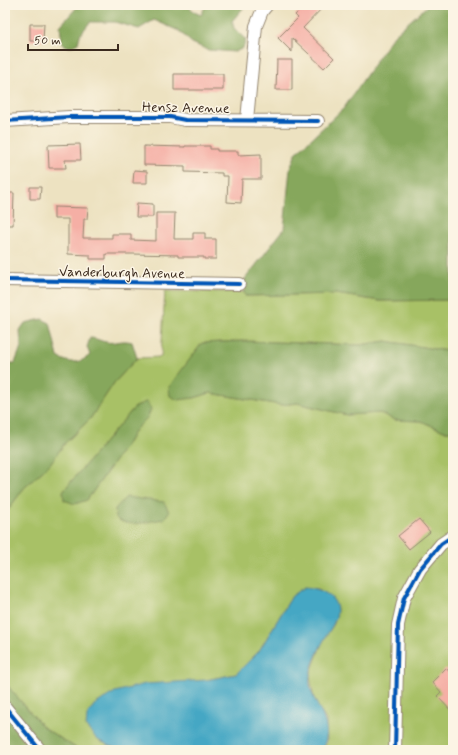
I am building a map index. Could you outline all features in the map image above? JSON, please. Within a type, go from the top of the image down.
[{"type":"street","points":[[247,120],[256,26],[258,19],[266,5]]},
{"type":"street","name":"Hensz Avenue","points":[[5,121],[77,117],[170,117],[185,120],[318,121]]},
{"type":"street","name":"Vanderburgh Avenue","points":[[5,280],[239,284]]},
{"type":"street","points":[[395,750],[398,625],[404,598],[420,569],[441,544],[453,536]]},
{"type":"street","points":[[5,707],[40,750]]},
{"type":"green space","points":[[79,5],[188,5],[194,12],[201,15],[206,5],[243,5],[244,7],[232,21],[234,28],[246,40],[243,48],[235,52],[208,50],[192,43],[179,31],[154,20],[139,29],[115,22],[90,22],[80,35],[78,43],[70,47],[62,44],[60,26]]},
{"type":"green space","points":[[428,5],[453,5],[453,300],[380,301],[336,294],[245,296],[243,288],[245,279],[284,229],[290,169],[296,153],[344,108],[393,36]]},
{"type":"green space","points":[[165,291],[244,292],[246,296],[336,294],[380,301],[453,300],[453,351],[386,341],[360,345],[244,341],[202,343],[194,398],[210,393],[281,405],[297,403],[347,415],[380,413],[395,420],[421,421],[444,431],[453,431],[453,750],[322,750],[327,741],[326,720],[314,700],[310,675],[323,640],[334,624],[337,609],[331,597],[317,588],[292,596],[259,651],[236,674],[206,680],[98,740],[119,750],[79,750],[44,728],[5,683],[5,514],[24,488],[49,465],[65,443],[90,419],[114,383],[137,358],[161,357]],"holes":[[[147,402],[147,418],[135,430],[129,441],[87,500],[63,491],[134,408]]]},
{"type":"green space","points":[[42,319],[50,323],[58,357],[66,361],[74,362],[82,360],[90,355],[87,347],[90,338],[104,342],[132,342],[137,358],[114,383],[90,419],[65,443],[49,465],[24,488],[5,514],[5,363],[15,363],[21,347],[20,330],[25,323]]},
{"type":"green space","points":[[244,341],[360,345],[386,341],[453,351],[453,431],[444,431],[421,421],[395,420],[380,413],[347,415],[297,403],[281,405],[210,393],[194,398],[178,400],[170,396],[169,387],[202,343]]},
{"type":"green space","points":[[147,401],[151,410],[147,418],[135,430],[129,441],[87,500],[75,504],[64,500],[63,491],[134,408]]},
{"type":"green space","points":[[126,497],[164,502],[169,512],[164,519],[133,524],[121,521],[116,518],[115,509]]},
{"type":"green space","points":[[5,683],[44,728],[79,750],[5,750]]},
{"type":"water","points":[[305,587],[320,590],[330,596],[336,604],[337,610],[334,622],[318,652],[310,675],[312,694],[324,720],[326,729],[326,739],[322,750],[119,750],[98,740],[86,727],[87,716],[94,705],[115,692],[145,684],[206,680],[236,674],[259,651],[292,596]]},
{"type":"building","points":[[305,5],[325,5],[303,28],[334,58],[324,68],[292,38],[292,52],[278,38],[298,18],[295,15]]},
{"type":"building","points":[[30,24],[44,24],[43,41],[30,41]]},
{"type":"building","points":[[277,60],[292,60],[292,90],[276,90]]},
{"type":"building","points":[[174,74],[223,74],[223,90],[174,90]]},
{"type":"building","points":[[80,144],[81,160],[65,160],[66,168],[49,168],[48,145]]},
{"type":"building","points":[[144,146],[210,146],[210,149],[217,149],[217,151],[238,151],[238,155],[261,154],[261,179],[242,179],[241,203],[227,202],[228,176],[222,176],[222,173],[185,172],[185,166],[144,165]]},
{"type":"building","points":[[134,170],[147,171],[147,183],[133,183]]},
{"type":"building","points":[[30,187],[41,187],[40,199],[30,199]]},
{"type":"building","points":[[5,193],[14,193],[13,225],[5,225]]},
{"type":"building","points":[[137,203],[153,204],[153,217],[136,217]]},
{"type":"building","points":[[54,207],[88,208],[87,219],[84,219],[83,238],[112,238],[112,234],[131,234],[131,240],[156,241],[156,213],[175,213],[174,239],[193,239],[193,233],[205,233],[205,239],[216,239],[216,259],[204,259],[204,257],[178,257],[178,255],[106,254],[106,259],[90,259],[90,255],[68,254],[68,219],[54,219]]},
{"type":"building","points":[[419,519],[430,532],[409,549],[398,536]]},
{"type":"building","points":[[446,668],[453,676],[453,713],[437,696],[441,692],[432,682]]},
{"type":"cycle path","points":[[5,121],[69,117],[170,117],[185,120],[318,121]]},
{"type":"cycle path","points":[[5,280],[239,284]]},
{"type":"cycle path","points":[[395,750],[398,625],[404,598],[420,569],[441,544],[453,536]]},
{"type":"cycle path","points":[[5,707],[40,750]]}]
